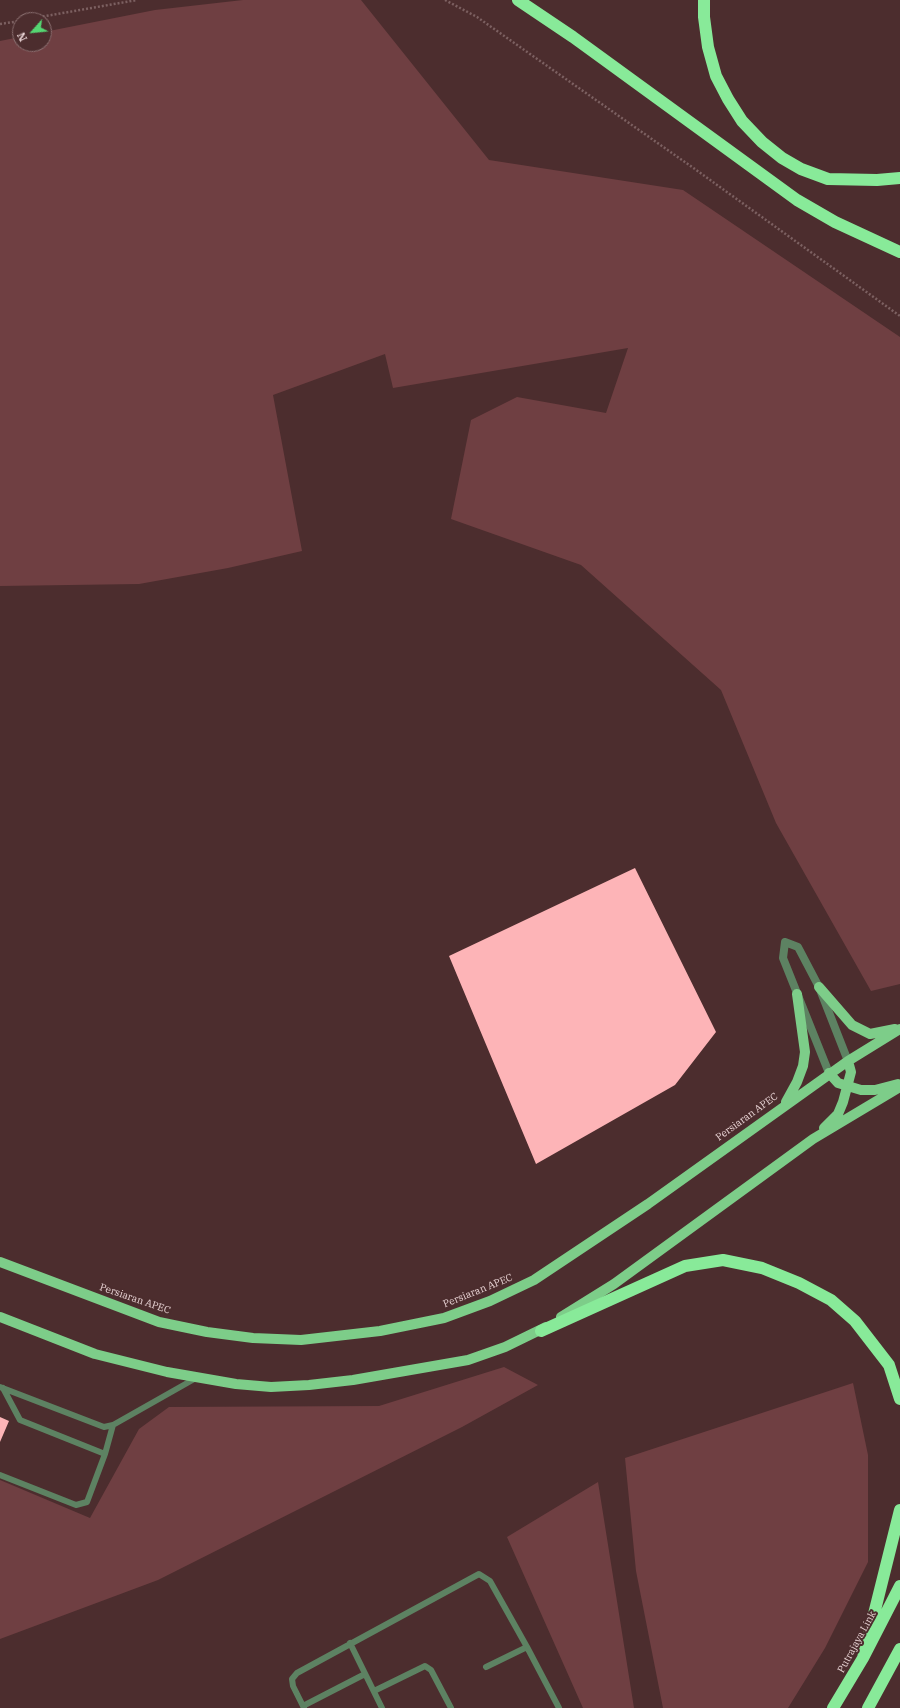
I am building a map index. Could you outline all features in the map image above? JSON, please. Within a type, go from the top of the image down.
[{"type":"highway","points":[[518,0],[573,37],[797,200],[835,222],[900,252]]},
{"type":"highway","points":[[704,0],[704,18],[708,47],[716,76],[742,121],[762,142],[782,158],[801,169],[828,179],[877,180],[900,178]]},
{"type":"highway","points":[[541,1331],[685,1266],[723,1260],[762,1268],[799,1283],[831,1300],[855,1321],[889,1366],[900,1399]]},
{"type":"highway","points":[[863,1658],[900,1510]]},
{"type":"highway","name":"Putrajaya Link","points":[[833,1708],[863,1658],[900,1586]]},
{"type":"highway","points":[[868,1708],[900,1649]]},
{"type":"main road","points":[[819,987],[852,1025],[870,1034],[900,1028]]},
{"type":"main road","points":[[784,1105],[797,1082],[803,1066],[805,1052],[797,994]]},
{"type":"main road","name":"Persiaran APEC","points":[[0,1262],[159,1322],[206,1332],[253,1338],[301,1340],[380,1331],[444,1318],[490,1301],[534,1280],[648,1204],[829,1074],[900,1028]]},
{"type":"main road","points":[[813,1139],[838,1114],[851,1072],[848,1061]]},
{"type":"main road","points":[[829,1074],[838,1083],[861,1090],[875,1090],[900,1084]]},
{"type":"main road","points":[[0,1317],[95,1354],[167,1372],[236,1384],[272,1387],[309,1385],[352,1380],[468,1360],[505,1347],[541,1331],[614,1284],[813,1139],[900,1087]]},
{"type":"street","points":[[829,1074],[783,958],[785,942],[798,947],[819,987],[848,1061]]},
{"type":"lane","points":[[2,1388],[104,1427],[113,1425],[197,1377]]},
{"type":"lane","points":[[2,1388],[20,1420],[105,1454]]},
{"type":"lane","points":[[0,1475],[76,1505],[87,1502],[105,1454],[113,1425]]},
{"type":"lane","points":[[365,1674],[303,1707],[293,1686],[292,1679],[297,1673],[350,1643],[479,1574],[490,1581],[527,1646],[559,1708]]},
{"type":"lane","points":[[350,1643],[382,1708]]},
{"type":"lane","points":[[486,1667],[527,1646]]},
{"type":"lane","points":[[374,1691],[425,1666],[431,1670],[451,1708]]},
{"type":"path","points":[[52,15],[137,0]]},
{"type":"path","points":[[445,0],[477,17],[692,167],[900,316]]},
{"type":"path","points":[[0,24],[12,22]]},
{"type":"shaded area","points":[[243,0],[361,0],[489,160],[683,190],[900,337],[900,984],[871,991],[776,823],[721,690],[581,565],[451,519],[471,420],[517,397],[606,413],[628,348],[393,388],[385,354],[273,395],[302,551],[228,568],[139,584],[0,586],[0,41],[12,39],[12,52],[52,52],[52,30],[155,10]]},
{"type":"shaded area","points":[[504,1367],[538,1385],[462,1427],[158,1580],[0,1639],[0,1480],[90,1518],[139,1429],[169,1407],[379,1406]]},
{"type":"shaded area","points":[[853,1383],[868,1455],[868,1562],[825,1648],[788,1708],[663,1708],[636,1571],[625,1458]]},
{"type":"shaded area","points":[[598,1482],[634,1708],[583,1708],[507,1537]]},
{"type":"building","points":[[635,868],[716,1032],[675,1085],[536,1164],[449,956]]},
{"type":"building","points":[[0,1417],[9,1421],[0,1442]]}]
